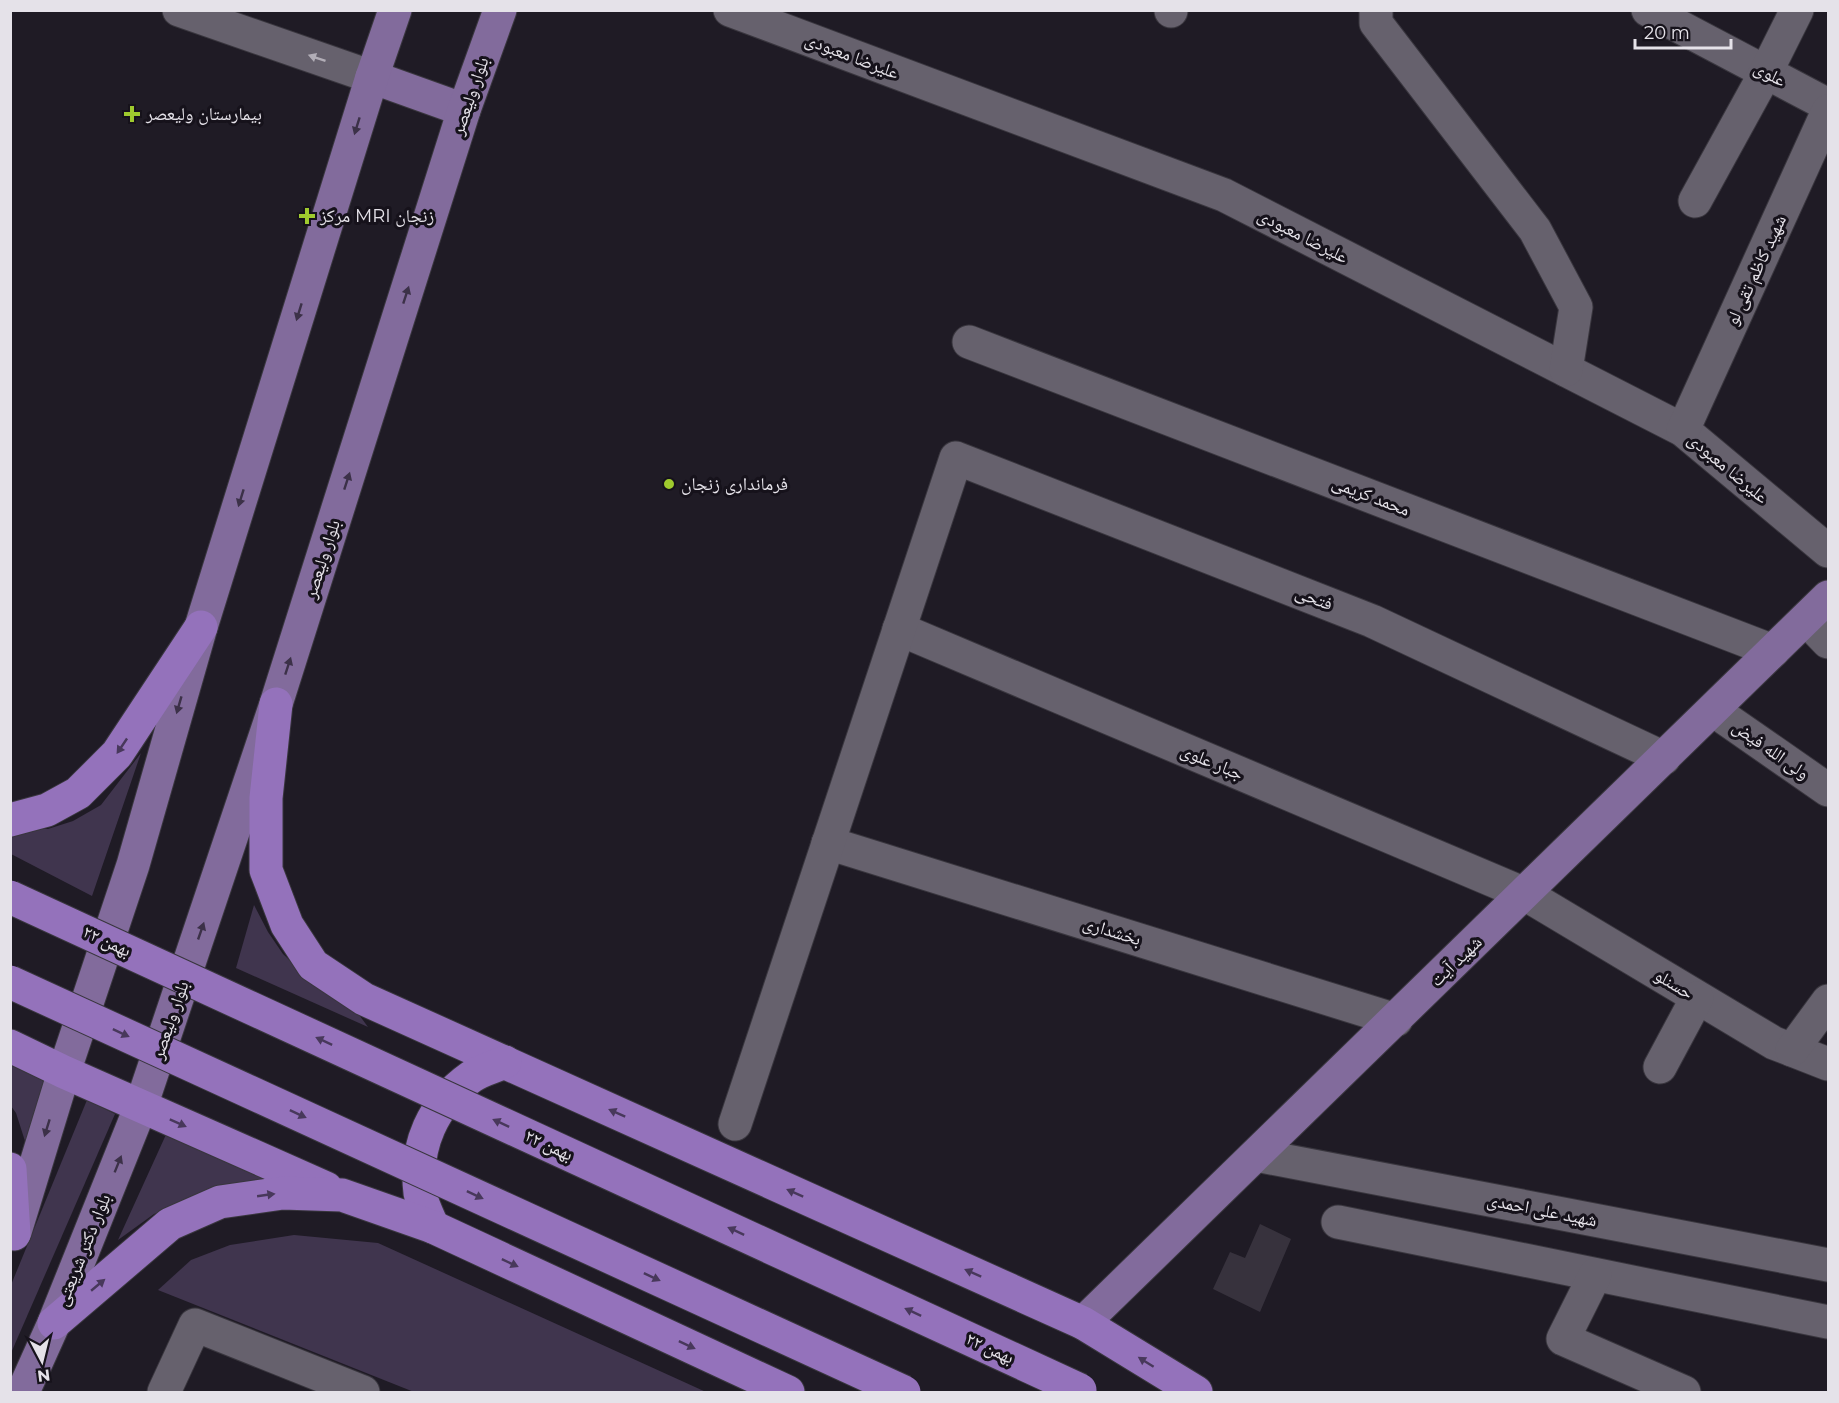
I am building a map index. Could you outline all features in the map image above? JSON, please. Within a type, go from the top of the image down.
[{"type":"highway","points":[[10,820],[47,810],[78,793],[117,754],[201,627]]},
{"type":"highway","points":[[276,704],[266,798],[266,870],[287,925],[313,965],[364,999],[1083,1323],[1196,1392]]},
{"type":"highway","name":"۲۲ بهمن","points":[[10,897],[1084,1391]]},
{"type":"highway","points":[[10,982],[904,1392]]},
{"type":"highway","points":[[10,1046],[342,1195],[433,1227],[788,1392]]},
{"type":"highway","points":[[433,1227],[420,1195],[419,1161],[428,1127],[446,1098],[455,1090],[473,1076],[505,1062]]},
{"type":"highway","points":[[10,1169],[12,1238]]},
{"type":"highway","points":[[54,1323],[170,1224],[200,1210],[220,1202],[283,1193],[342,1195]]},
{"type":"main road","points":[[12,1238],[133,865],[201,627],[372,77],[395,10]]},
{"type":"main road","name":"بلوار ولیعصر","points":[[141,1106],[276,704],[464,110],[500,10]]},
{"type":"main road","points":[[372,77],[464,110]]},
{"type":"main road","name":"شهید آیت","points":[[1083,1323],[1817,608]]},
{"type":"main road","name":"بلوار دکتر شریعتی","points":[[23,1392],[54,1323],[141,1106]]},
{"type":"street","points":[[178,10],[372,77]]},
{"type":"street","name":"علیرضا معبودی","points":[[730,10],[1224,195],[1683,430],[1828,551]]},
{"type":"street","points":[[1376,10],[1376,23],[1535,230],[1575,306],[1566,370]]},
{"type":"street","name":"علوی","points":[[1648,10],[1828,105]]},
{"type":"street","points":[[1695,201],[1766,72],[1797,10]]},
{"type":"street","name":"شهید کاظم تقی لو","points":[[1683,430],[1828,111]]},
{"type":"street","name":"محمد کریمی","points":[[969,342],[1773,651]]},
{"type":"street","name":"فتحی","points":[[899,629],[956,458],[1372,621],[1664,758]]},
{"type":"street","points":[[1817,608],[1828,642]]},
{"type":"street","points":[[735,1124],[899,629]]},
{"type":"street","name":"جبار علوی","points":[[899,629],[1525,894]]},
{"type":"street","name":"ولی الله فیض","points":[[1713,710],[1828,790]]},
{"type":"street","name":"بخشداری","points":[[828,843],[1396,1020]]},
{"type":"street","name":"حسنلو","points":[[1525,894],[1774,1043],[1828,1064]]},
{"type":"street","points":[[1660,1067],[1697,998]]},
{"type":"street","points":[[1792,1050],[1828,1001]]},
{"type":"street","name":"شهید علی احمدی","points":[[1256,1155],[1828,1265]]},
{"type":"street","points":[[1338,1222],[1828,1322]]},
{"type":"street","points":[[1595,1275],[1563,1339],[1665,1389]]},
{"type":"street","points":[[164,1392],[195,1324],[363,1392]]},
{"type":"shaded area","points":[[141,753],[92,896],[11,854],[10,829],[48,829],[73,821],[101,805]]},
{"type":"shaded area","points":[[254,905],[283,954],[315,984],[354,1008],[368,1027],[236,968]]},
{"type":"shaded area","points":[[11,1056],[63,1081],[32,1163],[16,1113],[11,1106]]},
{"type":"shaded area","points":[[87,1100],[115,1114],[11,1353],[11,1285]]},
{"type":"shaded area","points":[[169,1128],[311,1188],[200,1197],[154,1214],[118,1240]]},
{"type":"shaded area","points":[[294,1235],[378,1243],[706,1392],[414,1392],[158,1290],[191,1260],[230,1245]]},
{"type":"building","points":[[1260,1224],[1291,1239],[1260,1312],[1213,1289],[1230,1252],[1245,1258]]},
{"type":"place","name":"بیمارستان ولیعصر","points":[[132,114]]},
{"type":"place","name":"مرکز MRI زنجان","points":[[307,216]]},
{"type":"place","name":"فرمانداری زنجان","points":[[669,484]]}]
